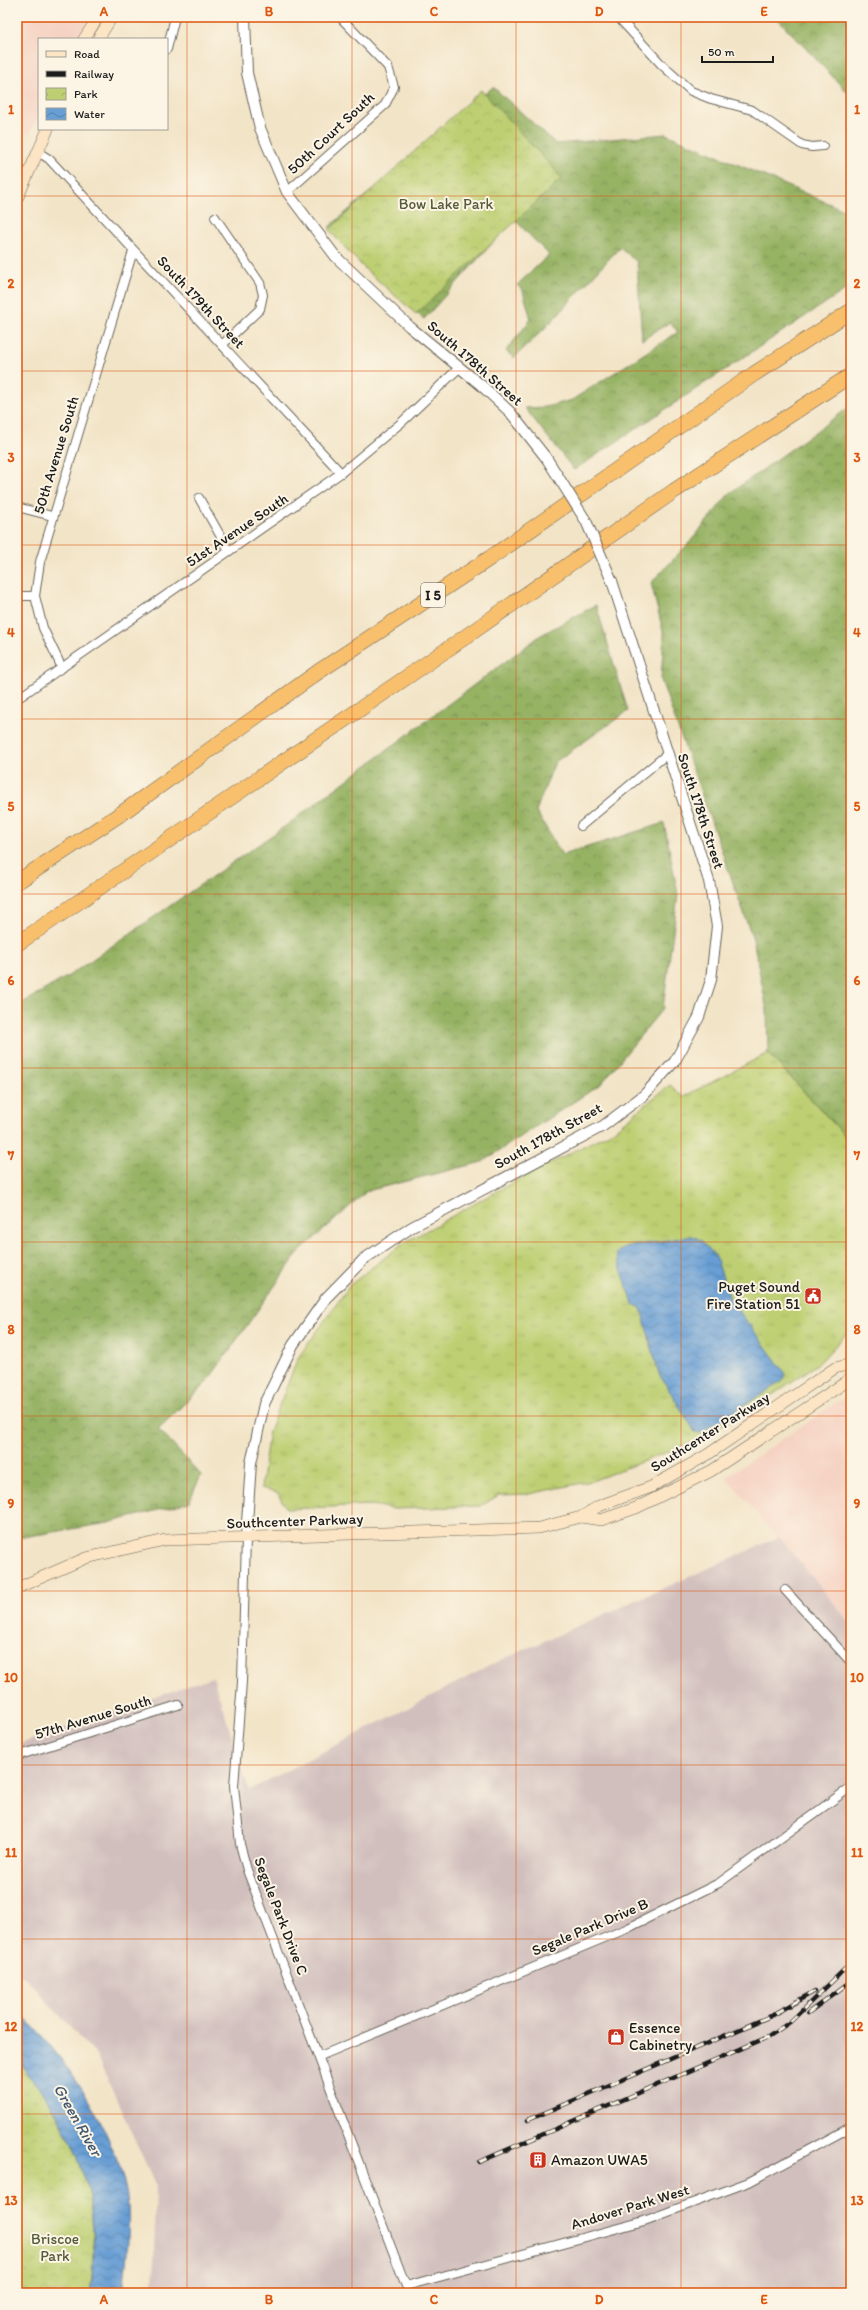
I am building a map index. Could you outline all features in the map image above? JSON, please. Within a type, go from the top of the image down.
[{"type":"highway","name":"I 5","points":[[17,882],[122,813],[318,672],[496,553],[754,374],[851,311]]},
{"type":"highway","points":[[17,944],[674,491],[851,375]]},
{"type":"main road","points":[[85,38],[98,17]]},
{"type":"main road","points":[[99,38],[112,17]]},
{"type":"main road","points":[[17,196],[48,130]]},
{"type":"main road","name":"Southcenter Parkway","points":[[17,1588],[86,1558],[165,1540],[539,1528],[581,1517],[599,1506],[651,1487],[701,1459],[835,1368],[851,1364]]},
{"type":"main road","name":"Southcenter Parkway","points":[[581,1517],[600,1520],[636,1508],[711,1471],[846,1382],[851,1376]]},
{"type":"street","points":[[168,46],[175,17]]},
{"type":"street","name":"South 178th Street","points":[[245,17],[247,73],[259,121],[287,192],[322,241],[353,274],[410,327],[460,367],[510,412],[547,460],[586,521],[612,581],[709,882],[717,926],[711,980],[699,1017],[675,1061],[644,1095],[603,1126],[412,1227],[364,1259],[326,1298],[293,1345],[264,1404],[251,1462],[246,1538]]},
{"type":"street","name":"50th Court South","points":[[287,192],[385,105],[394,87],[388,67],[340,17]]},
{"type":"street","points":[[618,17],[667,69],[691,91],[711,99],[752,110],[802,145],[812,147],[823,146]]},
{"type":"street","name":"South 179th Street","points":[[38,152],[49,159],[341,473]]},
{"type":"street","points":[[215,217],[260,283],[263,295],[260,309],[222,345]]},
{"type":"street","name":"50th Avenue South","points":[[62,668],[43,628],[35,596],[40,562],[52,516],[133,251]]},
{"type":"street","name":"51st Avenue South","points":[[17,699],[341,473],[402,422],[460,367]]},
{"type":"street","points":[[199,498],[229,551]]},
{"type":"street","points":[[17,507],[52,516]]},
{"type":"street","points":[[17,596],[35,596]]},
{"type":"street","points":[[581,826],[667,754]]},
{"type":"street","name":"Segale Park Drive C","points":[[246,1538],[242,1682],[234,1786],[238,1832],[247,1870],[320,2056],[406,2286]]},
{"type":"street","points":[[785,1590],[851,1662]]},
{"type":"street","name":"57th Avenue South","points":[[17,1756],[178,1705]]},
{"type":"street","name":"Segale Park Drive B","points":[[320,2056],[626,1929],[719,1883],[851,1788]]},
{"type":"street","name":"Andover Park West","points":[[406,2286],[644,2220],[750,2182],[851,2127]]},
{"type":"shaded area","points":[[17,17],[90,17],[78,38],[38,38],[38,117],[29,135],[17,121]]},
{"type":"shaded area","points":[[851,1393],[851,1624],[726,1477]]},
{"type":"shaded area","points":[[779,1537],[851,1624],[851,2293],[153,2293],[156,2186],[97,2057],[25,1977],[17,1974],[17,1745],[213,1677],[249,1790],[497,1662]]},
{"type":"green space","points":[[776,17],[851,17],[851,96]]},
{"type":"green space","points":[[493,87],[556,144],[666,134],[851,213],[851,286],[574,470],[525,408],[546,407],[572,400],[678,332],[670,322],[642,340],[637,262],[620,247],[548,325],[514,358],[506,351],[531,319],[523,291],[517,285],[549,255],[514,219],[424,319],[362,265],[329,227]]},
{"type":"green space","name":"Bow Lake Park","points":[[481,90],[562,178],[416,314],[364,268],[329,230]]},
{"type":"green space","points":[[851,406],[851,1142],[768,1053],[767,1010],[753,939],[661,680],[664,635],[651,583],[690,542],[729,494]]},
{"type":"green space","points":[[596,605],[628,711],[555,762],[536,811],[562,855],[664,823],[678,894],[663,1008],[601,1084],[482,1162],[367,1191],[298,1253],[207,1382],[158,1429],[201,1475],[189,1502],[108,1523],[17,1538],[17,1006],[70,975],[284,827],[541,635]]},
{"type":"green space","points":[[768,1053],[851,1142],[851,1329],[819,1363],[775,1393],[693,1442],[592,1481],[529,1494],[499,1495],[481,1506],[395,1509],[371,1505],[287,1509],[277,1492],[261,1488],[269,1431],[298,1358],[350,1285],[402,1244],[510,1184],[613,1131],[670,1085],[683,1097]]},
{"type":"green space","name":"Briscoe Park","points":[[17,2059],[33,2078],[61,2122],[73,2145],[82,2168],[92,2215],[93,2239],[90,2293],[17,2293]]},
{"type":"water","points":[[692,1236],[701,1240],[716,1257],[730,1299],[786,1374],[781,1382],[700,1433],[695,1432],[659,1374],[641,1308],[633,1304],[617,1257],[617,1253],[625,1247]]},
{"type":"water","name":"Green River","points":[[17,2012],[35,2029],[71,2074],[103,2127],[115,2154],[124,2181],[128,2205],[128,2238],[123,2293],[90,2293],[94,2246],[93,2223],[85,2179],[68,2135],[57,2114],[17,2057]]},
{"type":"railway","points":[[479,2162],[768,2037],[790,2022],[848,1966]]},
{"type":"railway","points":[[808,2013],[851,1981]]},
{"type":"railway","points":[[528,2120],[773,2015],[815,1991]]},
{"type":"place","name":"Puget Sound Fire Station 51","points":[[813,1296]]},
{"type":"place","name":"Essence Cabinetry","points":[[616,2037]]},
{"type":"place","name":"Amazon UWA5","points":[[538,2160]]}]
